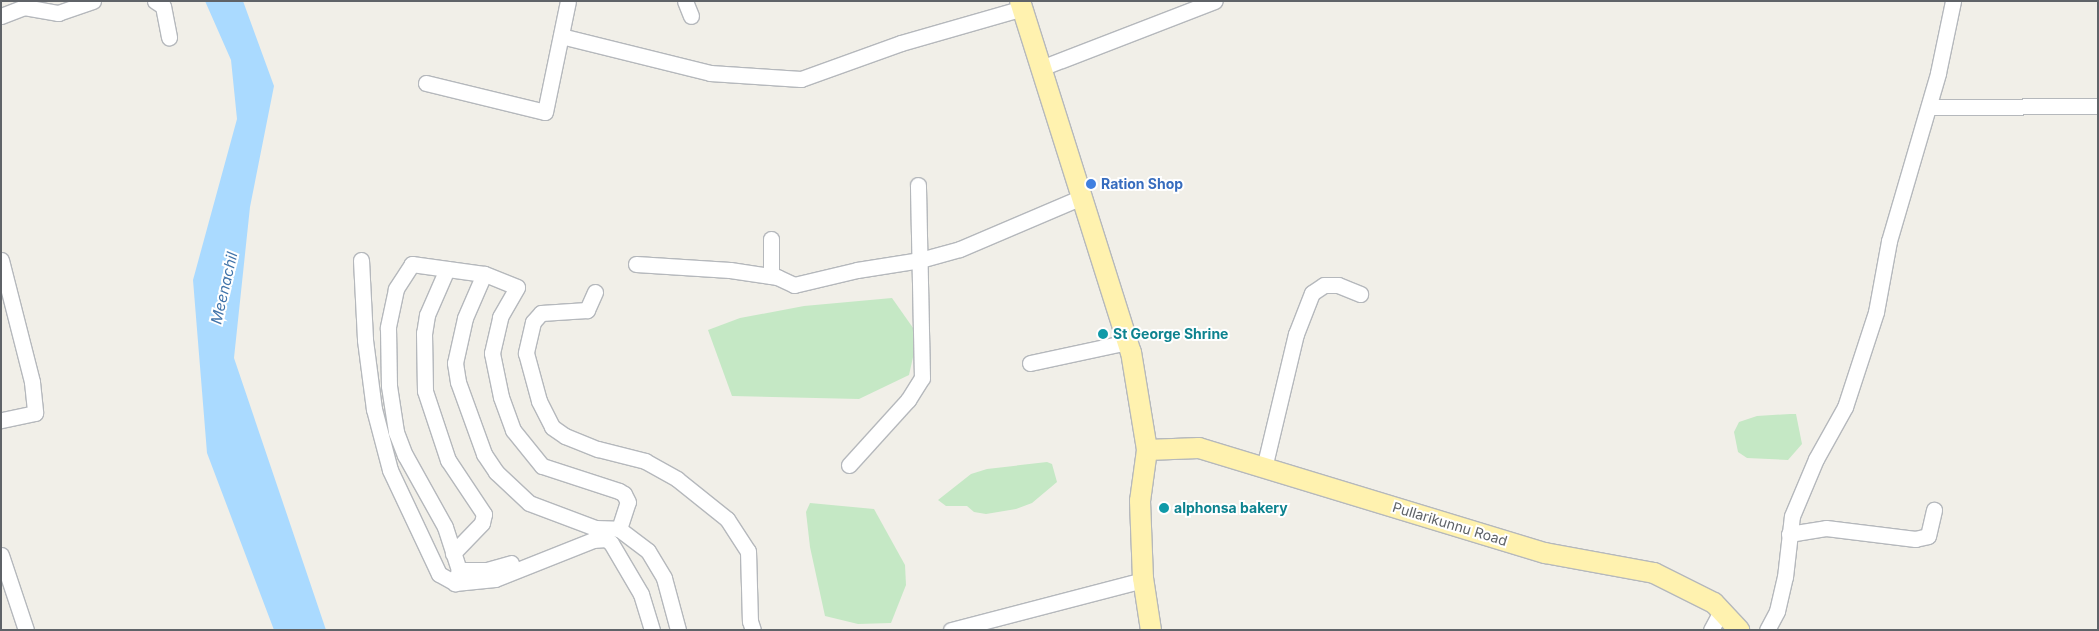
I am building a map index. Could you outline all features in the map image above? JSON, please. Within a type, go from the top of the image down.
[{"type":"main road","points":[[1021,5],[1128,342],[1147,450],[1141,474],[1140,501],[1143,580],[1151,630]]},
{"type":"main road","name":"Pullarikunnu Road","points":[[1147,450],[1199,448],[1545,553],[1654,573],[1686,587],[1721,611],[1739,630]]},
{"type":"street","points":[[1,16],[24,7],[58,13],[92,1]]},
{"type":"street","points":[[155,1],[163,6],[169,37]]},
{"type":"street","points":[[426,83],[545,112],[568,1]]},
{"type":"street","points":[[685,1],[691,16]]},
{"type":"street","points":[[1041,68],[1215,1]]},
{"type":"street","points":[[1767,630],[1777,611],[1786,576],[1792,516],[1805,482],[1839,421],[1856,379],[1876,312],[1889,241],[1904,183],[1929,107],[1953,1]]},
{"type":"street","points":[[561,36],[710,73],[801,79],[901,43],[1021,5]]},
{"type":"street","points":[[1929,107],[2098,106]]},
{"type":"street","points":[[849,465],[908,400],[922,378],[918,185]]},
{"type":"street","points":[[636,264],[771,276],[794,285],[857,270],[920,260],[960,249],[1082,197]]},
{"type":"street","points":[[771,239],[771,276]]},
{"type":"street","points":[[1,260],[32,382],[35,413],[1,420]]},
{"type":"street","points":[[361,260],[365,340],[374,410],[390,470],[439,574],[495,580],[593,540],[606,539],[622,559],[641,594],[652,630]]},
{"type":"street","points":[[457,576],[446,527],[418,482],[396,432],[389,386],[387,345],[396,289],[407,267],[412,264],[484,274],[517,287],[500,318],[492,354],[501,397],[513,430],[542,466],[624,494],[628,502],[619,529]]},
{"type":"street","points":[[447,270],[427,314],[424,333],[424,391],[448,460],[484,514],[482,523],[453,553]]},
{"type":"street","points":[[484,274],[464,318],[455,362],[474,434],[496,472],[529,503],[595,528],[619,529],[648,551],[664,578],[678,630]]},
{"type":"street","points":[[1264,468],[1296,334],[1312,293],[1324,285],[1338,285],[1360,294]]},
{"type":"street","points":[[595,292],[587,310],[541,313],[533,322],[526,353],[539,401],[552,427],[564,436],[577,443],[645,461],[677,478],[727,519],[748,551],[750,621],[753,630]]},
{"type":"street","points":[[1030,363],[1128,342]]},
{"type":"street","points":[[1789,534],[1826,528],[1915,539],[1928,536],[1934,510]]},
{"type":"street","points":[[457,576],[501,567],[595,528]]},
{"type":"street","points":[[1,556],[26,630]]},
{"type":"street","points":[[951,630],[1143,580]]},
{"type":"street","points":[[1711,630],[1721,611]]},
{"type":"green space","points":[[892,298],[918,335],[909,375],[859,399],[732,396],[708,330],[740,318],[804,306]]},
{"type":"green space","points":[[1796,414],[1802,444],[1788,460],[1747,458],[1738,452],[1734,432],[1739,422],[1757,416]]},
{"type":"green space","points":[[1047,462],[1052,464],[1057,482],[1032,503],[1016,509],[986,514],[974,512],[967,506],[946,506],[938,500],[971,474],[987,469]]},
{"type":"green space","points":[[810,503],[874,509],[905,565],[906,585],[891,623],[858,624],[825,616],[810,547],[806,512]]},
{"type":"water","name":"Meenachil","points":[[205,1],[243,1],[274,86],[250,207],[234,358],[326,630],[274,630],[207,453],[193,280],[237,119],[231,60]]},
{"type":"place","name":"Ration Shop","points":[[1091,184]]},
{"type":"place","name":"St George Shrine","points":[[1103,334]]},
{"type":"place","name":"alphonsa bakery","points":[[1164,508]]}]
